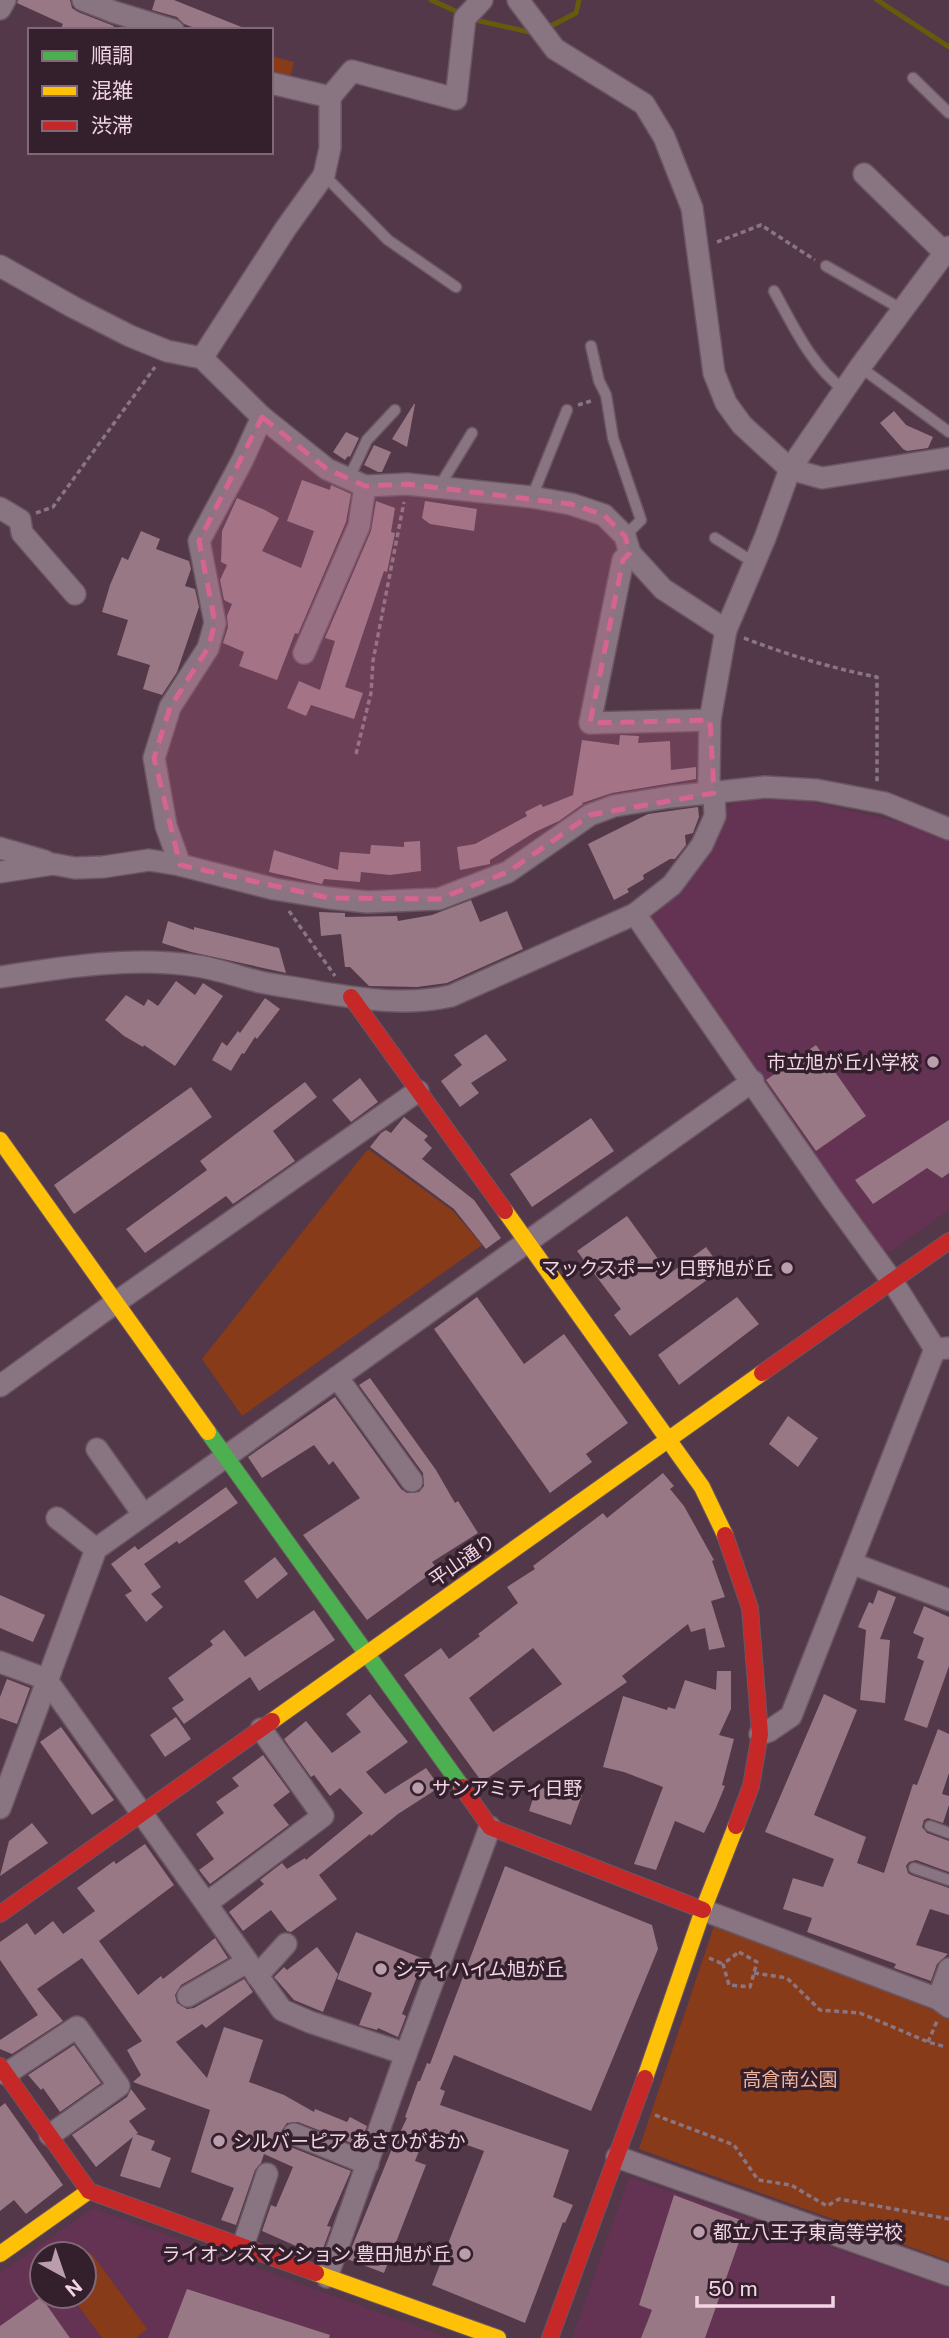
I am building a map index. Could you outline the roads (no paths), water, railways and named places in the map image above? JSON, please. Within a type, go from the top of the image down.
[{"type":"street","points":[[0,9],[5,0]]},
{"type":"street","points":[[83,0],[166,28]]},
{"type":"street","points":[[202,358],[286,228],[324,175],[330,148],[330,97],[352,71],[456,99],[465,18],[482,0]]},
{"type":"street","points":[[518,0],[555,49],[644,104],[664,137],[692,208],[714,373],[726,402],[742,425],[790,469],[822,478],[949,458]]},
{"type":"street","points":[[273,83],[330,97]]},
{"type":"street","points":[[0,977],[79,965],[140,962],[197,966],[264,983],[351,997],[397,1002],[430,1001],[451,996],[635,914],[672,885],[702,845],[715,816],[714,793],[709,782],[710,720],[726,630],[765,538],[790,469],[860,366],[947,250],[864,174]]},
{"type":"street","points":[[0,266],[130,336],[167,351],[202,358],[262,418],[327,469],[357,482],[407,484],[532,497],[571,504],[604,514],[663,589],[726,630]]},
{"type":"street","points":[[180,865],[166,827],[154,758],[170,707],[208,648],[215,623],[199,541],[262,418]]},
{"type":"street","points":[[304,653],[359,526],[357,482]]},
{"type":"street","points":[[0,508],[20,520],[22,533],[75,594]]},
{"type":"street","points":[[627,544],[590,723],[710,720]]},
{"type":"street","points":[[0,848],[75,868],[149,860],[180,865],[274,889],[367,902],[439,899],[508,872],[590,815],[614,806],[714,793],[765,788],[817,790],[885,803],[949,829]]},
{"type":"street","points":[[0,872],[53,864]]},
{"type":"street","points":[[635,914],[831,1197],[942,1349],[851,1563],[791,1716],[760,1734]]},
{"type":"street","points":[[351,997],[708,1497],[728,1541],[750,1608],[760,1734],[751,1786],[550,2338]]},
{"type":"street","points":[[0,1808],[96,1549],[753,1081]]},
{"type":"street","points":[[0,1386],[418,1091]]},
{"type":"street","points":[[0,1140],[489,1827],[944,2003],[949,1969]]},
{"type":"street","name":"平山通り","points":[[0,1914],[949,1241]]},
{"type":"street","points":[[337,1377],[412,1481]]},
{"type":"street","points":[[97,1449],[143,1514]]},
{"type":"street","points":[[57,1518],[96,1549]]},
{"type":"street","points":[[851,1563],[949,1600]]},
{"type":"street","points":[[0,1662],[46,1679],[282,2010],[406,2054]]},
{"type":"street","points":[[207,1903],[323,1816],[261,1729]]},
{"type":"street","points":[[327,2277],[489,1827]]},
{"type":"street","points":[[188,1996],[252,1969],[286,1944]]},
{"type":"street","points":[[50,2135],[119,2086],[77,2027],[4,2078],[50,2135],[89,2191],[498,2338]]},
{"type":"street","points":[[294,2134],[368,2164]]},
{"type":"street","points":[[617,2157],[949,2275]]},
{"type":"street","points":[[243,2246],[267,2174]]},
{"type":"street","points":[[0,2254],[89,2191]]},
{"type":"lane","points":[[913,78],[949,113]]},
{"type":"lane","points":[[324,175],[388,240],[456,287]]},
{"type":"lane","points":[[826,266],[903,310]]},
{"type":"lane","points":[[774,291],[805,348],[829,379],[844,390]]},
{"type":"lane","points":[[591,345],[599,381],[606,396],[613,438],[641,520],[627,544]]},
{"type":"lane","points":[[860,366],[949,432]]},
{"type":"lane","points":[[532,497],[567,410]]},
{"type":"lane","points":[[357,482],[367,440],[395,411]]},
{"type":"lane","points":[[439,487],[472,433]]},
{"type":"lane","points":[[715,538],[753,562]]},
{"type":"lane","points":[[930,1826],[949,1833]]},
{"type":"lane","points":[[914,1868],[949,1880]]},
{"type":"waterway","points":[[431,0],[462,14]]},
{"type":"waterway","points":[[547,28],[576,13],[579,0]]},
{"type":"waterway","points":[[877,0],[949,47]]},
{"type":"waterway","points":[[471,19],[529,32]]},
{"type":"place","name":"市立旭が丘小学校","points":[[933,1062]]},
{"type":"place","name":"マックスポーツ 日野旭が丘","points":[[787,1268]]},
{"type":"place","name":"サンアミティ日野","points":[[418,1788]]},
{"type":"place","name":"シティハイム旭が丘","points":[[381,1969]]},
{"type":"place","name":"シルバーピア あさひがおか","points":[[219,2141]]},
{"type":"place","name":"都立八王子東高等学校","points":[[699,2232]]},
{"type":"place","name":"ライオンズマンション 豊田旭が丘","points":[[465,2254]]},
{"type":"park label","name":"高倉南公園","points":[[790,2079]]}]
